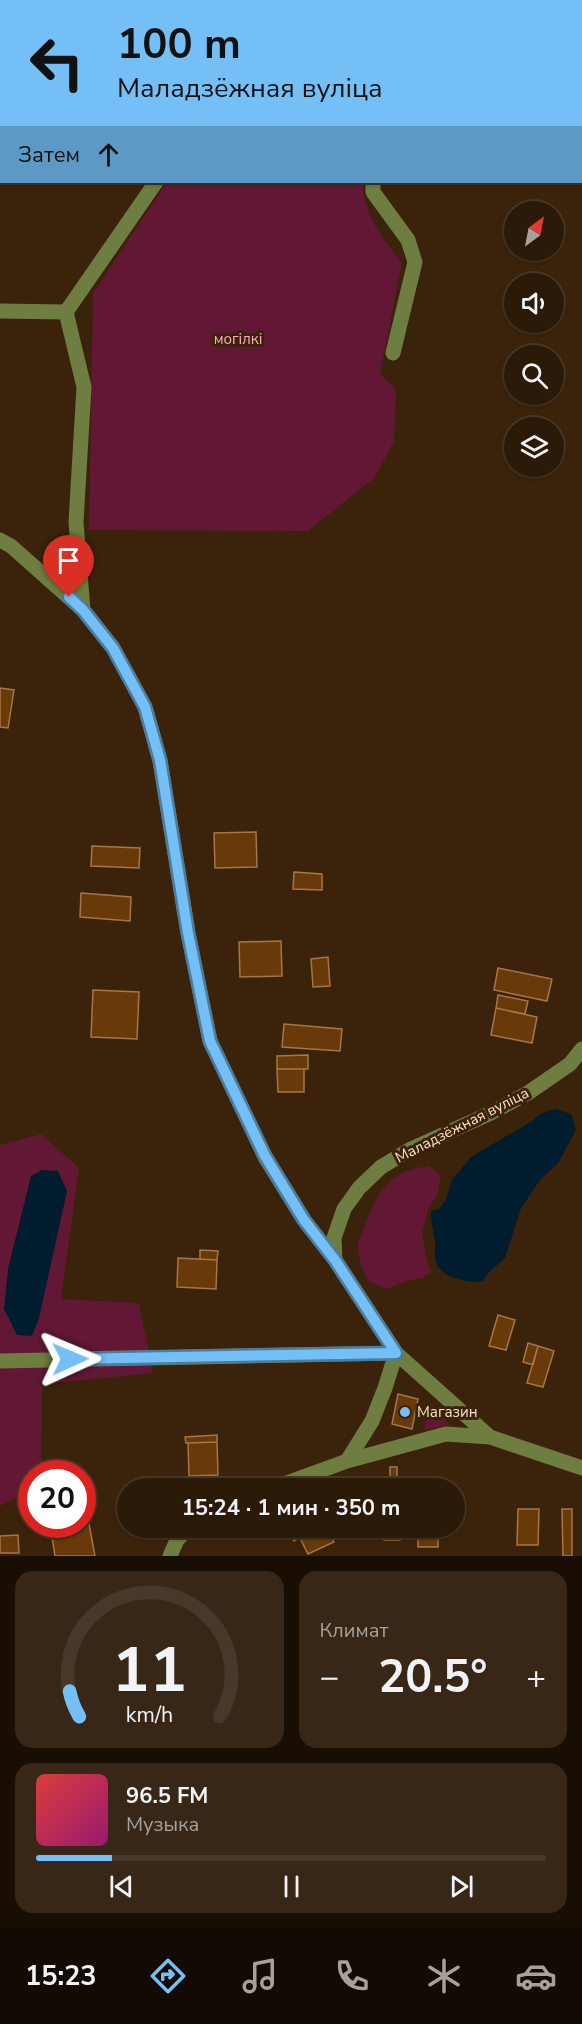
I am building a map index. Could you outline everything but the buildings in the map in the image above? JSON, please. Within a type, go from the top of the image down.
[{"type":"street","points":[[83,610],[76,522],[84,387],[66,312],[155,183]]},
{"type":"street","points":[[373,183],[373,192],[408,240],[415,262],[393,353]]},
{"type":"street","points":[[0,311],[66,312]]},
{"type":"street","points":[[0,540],[10,546],[83,610],[113,648],[145,707],[160,760],[188,933],[210,1041],[265,1156],[304,1220],[335,1260],[396,1353],[490,1437]]},
{"type":"street","name":"Маладзёжная вуліца","points":[[335,1260],[334,1238],[344,1209],[359,1188],[381,1167],[411,1149],[491,1113],[528,1093],[570,1064],[582,1049]]},
{"type":"street","points":[[0,1361],[396,1353]]},
{"type":"street","points":[[347,1461],[372,1421],[396,1353]]},
{"type":"street","points":[[300,1478],[347,1461],[446,1434],[490,1437],[582,1468]]},
{"type":"street","points":[[170,1556],[179,1538]]},
{"type":"green space","name":"могілкі","points":[[166,183],[362,183],[367,207],[375,226],[402,263],[380,374],[396,390],[394,441],[375,477],[308,531],[89,530],[93,293]]},
{"type":"green space","points":[[41,1134],[79,1168],[61,1299],[139,1303],[153,1373],[42,1384],[41,1460],[18,1460],[18,1496],[0,1506],[0,1145]]},
{"type":"green space","points":[[429,1166],[441,1176],[437,1196],[429,1207],[422,1233],[431,1272],[422,1278],[406,1281],[387,1289],[368,1281],[360,1260],[358,1243],[376,1201],[381,1192],[396,1177],[416,1168]]},
{"type":"green space","points":[[430,1402],[450,1425],[424,1430]]},
{"type":"water","points":[[555,1109],[571,1114],[576,1130],[558,1163],[540,1180],[521,1208],[505,1258],[489,1272],[483,1281],[462,1280],[448,1275],[437,1265],[435,1259],[431,1211],[439,1209],[446,1200],[452,1180],[471,1157],[542,1113]]},
{"type":"water","points":[[42,1170],[58,1171],[67,1191],[39,1318],[32,1336],[17,1335],[4,1309],[8,1269],[31,1176]]},
{"type":"place","name":"Магазин","points":[[405,1412]]},
{"type":"route","points":[[69,597],[83,610],[113,648],[145,707],[160,760],[188,933],[210,1041],[265,1156],[304,1220],[335,1260],[396,1353],[70,1359]]}]
